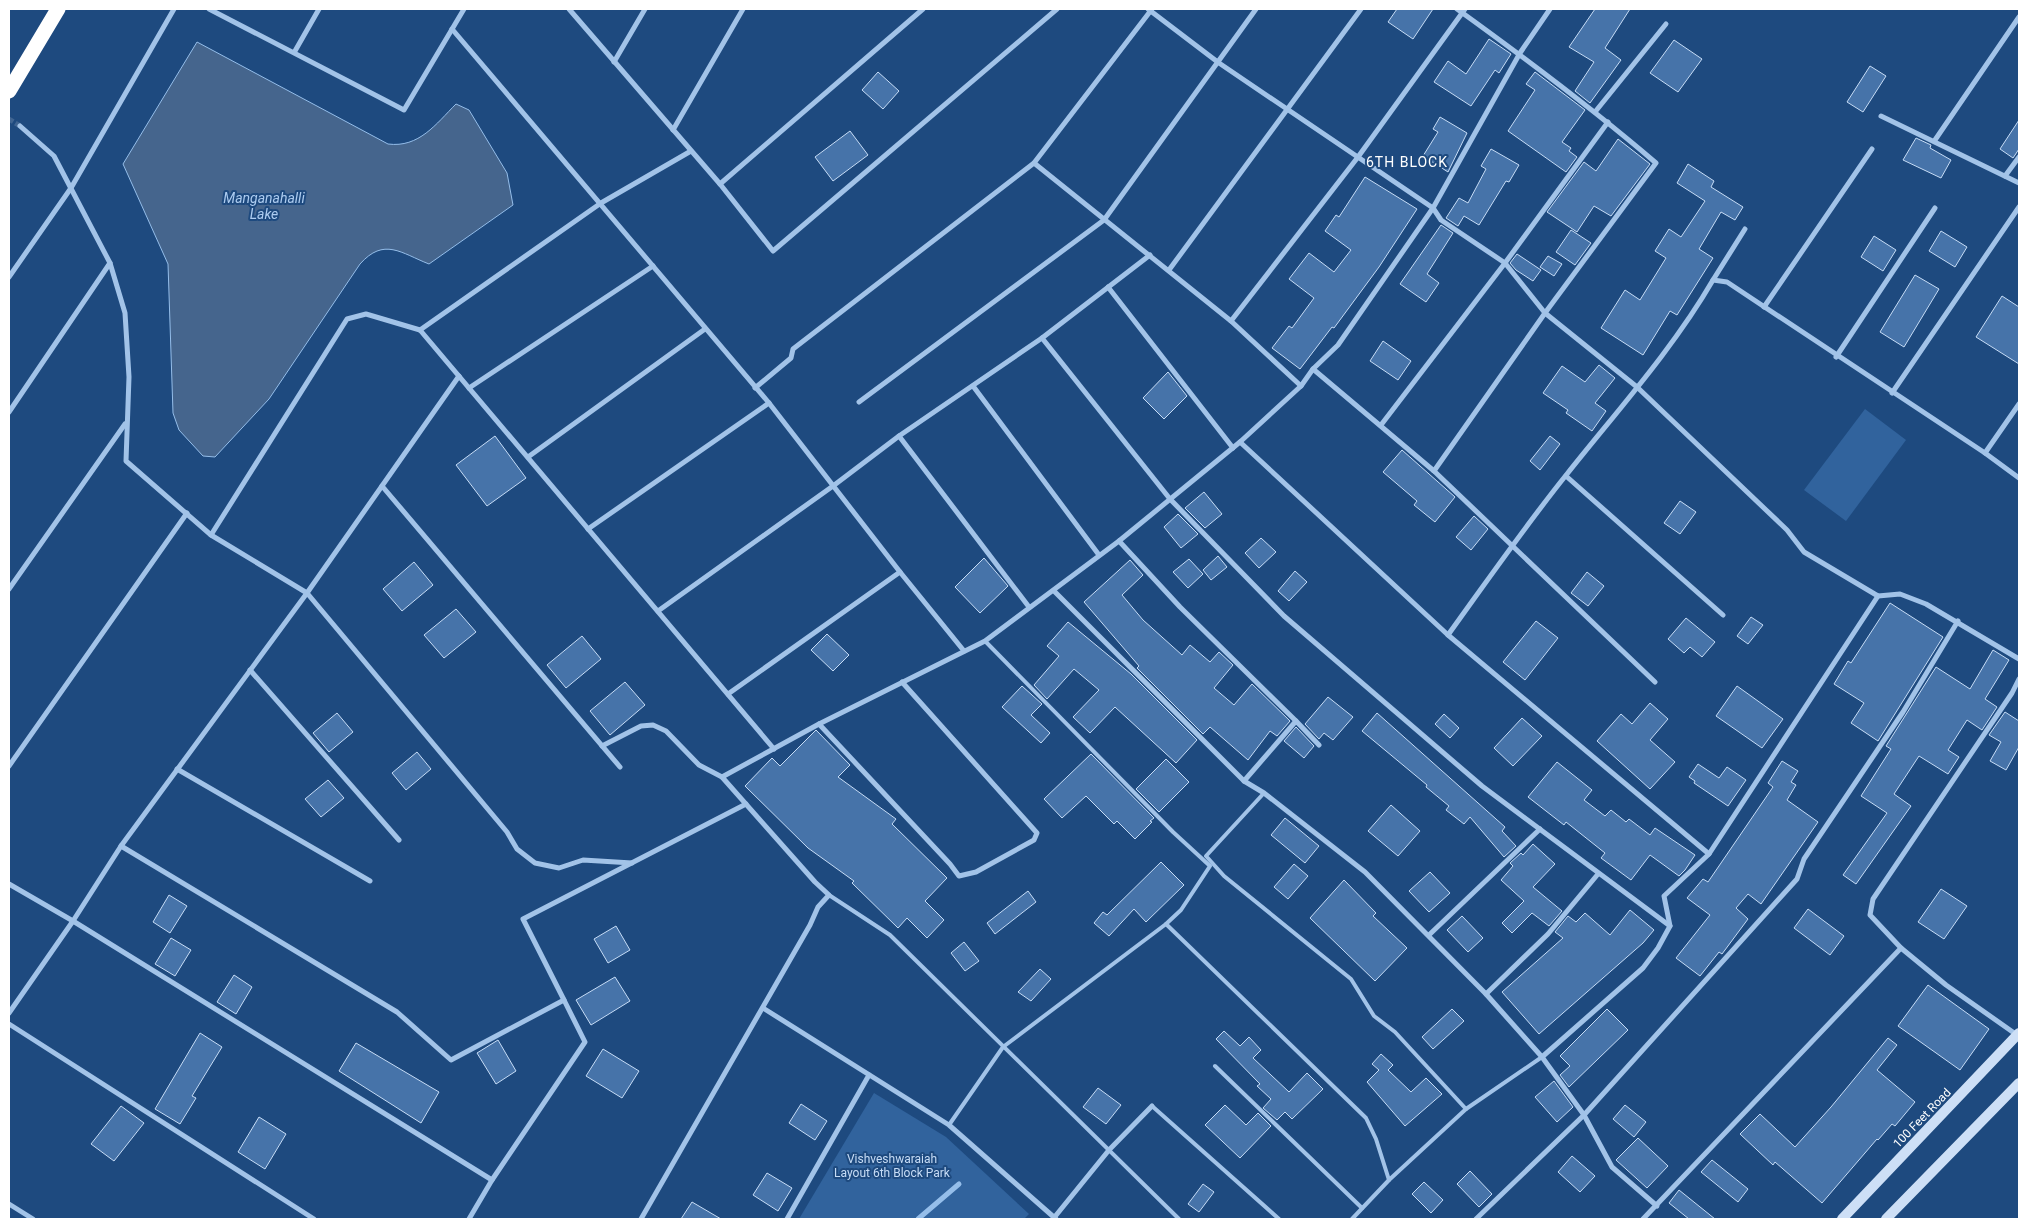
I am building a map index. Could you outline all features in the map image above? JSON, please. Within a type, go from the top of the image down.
[{"type":"highway","points":[[9,91],[58,9]]},
{"type":"main road","name":"100 Feet Road","points":[[1842,1219],[2018,1035]]},
{"type":"main road","points":[[1886,1219],[2019,1083]]},
{"type":"street","points":[[9,277],[70,188],[174,9]]},
{"type":"street","points":[[209,9],[295,51],[404,110],[464,9]]},
{"type":"street","points":[[295,51],[319,9]]},
{"type":"street","points":[[569,9],[720,184],[773,251],[1057,9]]},
{"type":"street","points":[[614,62],[645,9]]},
{"type":"street","points":[[672,130],[743,9]]},
{"type":"street","points":[[720,184],[923,9]]},
{"type":"street","points":[[859,402],[1104,220],[1219,63],[1256,9]]},
{"type":"street","points":[[1169,270],[1289,110],[1361,9]]},
{"type":"street","points":[[1434,471],[1545,313],[1656,163],[1608,122],[1520,53],[1463,11],[1457,9]]},
{"type":"street","points":[[722,777],[819,724],[985,641],[1119,541],[1233,448],[1301,386],[1313,369],[1338,346],[1433,208],[1520,53],[1550,9]]},
{"type":"street","points":[[755,388],[791,358],[793,349],[1034,163],[1150,10],[1219,63],[1433,208],[1440,220],[1505,264],[1545,313],[1636,387],[1787,530],[1804,552],[1878,596],[1900,594],[1926,604],[1958,621],[2019,659]]},
{"type":"street","points":[[1231,321],[1358,157],[1463,11]]},
{"type":"street","points":[[1935,140],[2019,17]]},
{"type":"street","points":[[1595,112],[1666,24]]},
{"type":"street","points":[[452,29],[601,203],[768,403],[964,651]]},
{"type":"street","points":[[1881,116],[1935,140],[2019,183]]},
{"type":"street","points":[[1382,425],[1505,264],[1608,122]]},
{"type":"street","points":[[20,126],[54,156],[110,263],[125,313],[129,377],[126,461],[211,534],[307,593],[507,832],[518,849],[535,863],[559,868],[583,860],[632,863]]},
{"type":"street","points":[[1764,307],[1872,149]]},
{"type":"street","points":[[420,330],[601,203],[691,151]]},
{"type":"street","points":[[2005,176],[2019,157]]},
{"type":"street","points":[[1034,163],[1231,321],[1301,386]]},
{"type":"street","points":[[1892,394],[2019,207]]},
{"type":"street","points":[[1836,357],[1935,208]]},
{"type":"street","points":[[1448,635],[1512,544],[1636,387],[1701,300],[1745,229]]},
{"type":"street","points":[[658,611],[833,486],[899,436],[1042,338],[1150,255]]},
{"type":"street","points":[[9,412],[110,263]]},
{"type":"street","points":[[469,388],[653,266]]},
{"type":"street","points":[[1713,280],[1728,282],[1836,357],[1985,453],[2019,478]]},
{"type":"street","points":[[1108,287],[1233,448]]},
{"type":"street","points":[[211,534],[347,319],[366,314],[420,330],[774,749]]},
{"type":"street","points":[[528,458],[706,328]]},
{"type":"street","points":[[1042,338],[1170,499],[1284,616],[1482,786],[1670,926]]},
{"type":"street","points":[[1313,369],[1382,425],[1434,471],[1655,682]]},
{"type":"street","points":[[9,1013],[73,921],[121,846],[307,593],[459,376]]},
{"type":"street","points":[[973,386],[1099,555]]},
{"type":"street","points":[[588,529],[768,403]]},
{"type":"street","points":[[1985,453],[2019,404]]},
{"type":"street","points":[[9,589],[126,423]]},
{"type":"street","points":[[899,436],[1030,606]]},
{"type":"street","points":[[1240,442],[1448,635],[1709,854]]},
{"type":"street","points":[[1566,476],[1723,615]]},
{"type":"street","points":[[382,486],[620,767]]},
{"type":"street","points":[[9,766],[187,513]]},
{"type":"street","points":[[1119,541],[1180,607],[1319,745]]},
{"type":"street","points":[[728,694],[900,572]]},
{"type":"street","points":[[1054,591],[1244,781],[1264,793],[1365,872],[1429,935],[1486,994],[1542,1057],[1584,1115],[1612,1167],[1657,1206]]},
{"type":"street","points":[[1542,1057],[1643,968],[1658,948],[1670,926],[1664,896],[1709,854],[1878,596]]},
{"type":"street","points":[[1476,1219],[1584,1115],[1797,879],[1804,860],[1903,712],[1958,621]]},
{"type":"street","points":[[250,670],[399,840]]},
{"type":"street","points":[[2018,1035],[1946,985],[1901,948],[1870,915],[1873,899],[2012,693],[2019,679]]},
{"type":"street","points":[[819,724],[950,864],[959,876],[976,872],[1034,840],[1037,832],[902,682]]},
{"type":"street","points":[[1244,781],[1296,721]]},
{"type":"street","points":[[602,746],[640,726],[653,725],[666,731],[699,765],[722,777],[815,882],[829,895],[818,907],[763,1008],[642,1219]]},
{"type":"street","points":[[177,769],[370,881]]},
{"type":"street","points":[[469,1219],[492,1180],[585,1042],[523,919],[746,804]]},
{"type":"street","points":[[1429,935],[1540,830]]},
{"type":"street","points":[[121,846],[397,1012],[451,1060],[564,1000]]},
{"type":"street","points":[[1486,994],[1548,934],[1598,874]]},
{"type":"street","points":[[9,884],[73,921],[492,1180]]},
{"type":"street","points":[[1643,1219],[1901,948]]},
{"type":"street","points":[[763,1008],[948,1125],[1054,1219],[1109,1150],[1152,1106]]},
{"type":"street","points":[[9,1024],[314,1219]]},
{"type":"street","points":[[787,1219],[869,1075]]},
{"type":"street","points":[[9,1204],[33,1219]]},
{"type":"lane","points":[[985,641],[1172,832],[1210,866]]},
{"type":"lane","points":[[1206,856],[1264,793]]},
{"type":"lane","points":[[1206,856],[1210,866]]},
{"type":"lane","points":[[1206,856],[1224,876],[1351,979],[1374,1016],[1395,1032],[1466,1109]]},
{"type":"lane","points":[[948,1125],[1003,1047],[1166,924],[1181,910],[1210,866]]},
{"type":"lane","points":[[829,895],[890,935],[1178,1219]]},
{"type":"lane","points":[[1166,924],[1366,1118],[1376,1139],[1389,1180]]},
{"type":"lane","points":[[1352,1219],[1389,1180],[1466,1109],[1542,1057]]},
{"type":"lane","points":[[1215,1066],[1362,1208]]},
{"type":"lane","points":[[1152,1106],[1279,1219]]},
{"type":"green space","points":[[1865,409],[1906,440],[1846,521],[1804,490]]},
{"type":"green space","name":"Vishveshwaraiah Layout 6th Block Park","points":[[874,1093],[946,1137],[1029,1214],[1024,1219],[799,1219]]},
{"type":"water","name":"Manganahalli Lake","points":[[197,42],[388,144],[409,142],[418,138],[434,126],[456,104],[469,110],[507,173],[513,205],[429,264],[393,250],[377,251],[369,256],[360,264],[269,399],[215,457],[203,456],[179,430],[173,413],[168,264],[123,164]]},
{"type":"building","points":[[1397,9],[1433,9],[1413,39],[1388,22]]},
{"type":"building","points":[[1595,9],[1630,9],[1605,48],[1621,60],[1590,103],[1575,91],[1594,62],[1569,47]]},
{"type":"building","points":[[1489,39],[1511,54],[1499,73],[1495,70],[1471,106],[1434,82],[1448,61],[1466,74]]},
{"type":"building","points":[[1674,40],[1702,59],[1678,92],[1650,73]]},
{"type":"building","points":[[1870,66],[1886,76],[1863,112],[1847,102]]},
{"type":"building","points":[[878,72],[899,91],[883,109],[862,90]]},
{"type":"building","points":[[1535,72],[1585,110],[1562,142],[1571,148],[1569,151],[1577,157],[1566,172],[1508,131],[1535,90],[1526,84]]},
{"type":"building","points":[[1440,117],[1467,133],[1448,172],[1423,156],[1438,132],[1433,129]]},
{"type":"building","points":[[2019,120],[2019,149],[2013,158],[2000,149]]},
{"type":"building","points":[[850,131],[868,155],[833,181],[815,157]]},
{"type":"building","points":[[1916,138],[1931,145],[1930,148],[1951,160],[1941,178],[1903,160]]},
{"type":"building","points":[[1618,139],[1650,164],[1611,216],[1594,206],[1577,232],[1547,212],[1584,162],[1596,171]]},
{"type":"building","points":[[1491,149],[1519,165],[1509,182],[1506,181],[1479,225],[1464,216],[1458,226],[1446,218],[1459,198],[1468,203],[1486,169],[1481,166]]},
{"type":"building","points":[[1688,164],[1714,181],[1711,187],[1743,207],[1735,220],[1721,212],[1699,249],[1713,258],[1677,315],[1670,311],[1643,355],[1601,328],[1625,290],[1640,300],[1666,258],[1655,251],[1669,229],[1681,237],[1705,201],[1677,183]]},
{"type":"building","points":[[1365,177],[1417,209],[1379,267],[1334,328],[1332,327],[1300,369],[1272,348],[1289,326],[1292,328],[1314,298],[1289,279],[1309,253],[1334,272],[1351,250],[1325,231],[1336,215],[1339,217]]},
{"type":"building","points":[[1441,225],[1453,233],[1427,274],[1439,283],[1426,302],[1400,284]]},
{"type":"building","points":[[1571,230],[1591,243],[1575,265],[1556,252]]},
{"type":"building","points":[[1941,231],[1967,247],[1955,267],[1929,251]]},
{"type":"building","points":[[1874,236],[1896,250],[1883,271],[1861,257]]},
{"type":"building","points":[[1517,254],[1541,270],[1533,281],[1516,270],[1510,263]]},
{"type":"building","points":[[1548,256],[1562,264],[1554,276],[1540,267]]},
{"type":"building","points":[[1915,275],[1939,289],[1904,347],[1880,332]]},
{"type":"building","points":[[2002,296],[2019,307],[2019,364],[1976,337]]},
{"type":"building","points":[[1383,341],[1411,361],[1398,380],[1370,361]]},
{"type":"building","points":[[1599,365],[1615,378],[1595,403],[1606,411],[1592,431],[1566,413],[1568,410],[1543,393],[1562,366],[1585,382]]},
{"type":"building","points":[[1168,372],[1187,396],[1164,419],[1143,398]]},
{"type":"building","points":[[495,436],[526,478],[487,506],[456,465]]},
{"type":"building","points":[[1550,436],[1560,444],[1540,470],[1530,461]]},
{"type":"building","points":[[1402,450],[1455,497],[1435,522],[1414,505],[1417,501],[1383,472]]},
{"type":"building","points":[[1204,492],[1222,514],[1205,528],[1185,508]]},
{"type":"building","points":[[1680,501],[1696,512],[1680,534],[1664,523]]},
{"type":"building","points":[[1178,514],[1198,534],[1181,548],[1164,527]]},
{"type":"building","points":[[1474,516],[1488,529],[1471,550],[1456,537]]},
{"type":"building","points":[[1261,538],[1276,552],[1259,568],[1245,553]]},
{"type":"building","points":[[1218,556],[1227,567],[1211,580],[1203,570]]},
{"type":"building","points":[[984,558],[1008,586],[980,613],[955,587]]},
{"type":"building","points":[[1189,559],[1203,574],[1188,588],[1173,572]]},
{"type":"building","points":[[1130,560],[1143,575],[1122,595],[1143,620],[1182,655],[1190,645],[1210,662],[1219,652],[1233,665],[1214,688],[1234,705],[1252,684],[1290,721],[1277,736],[1270,731],[1248,760],[1210,727],[1203,734],[1137,668],[1139,666],[1084,602]]},
{"type":"building","points":[[414,562],[433,585],[402,611],[383,589]]},
{"type":"building","points":[[1295,571],[1307,582],[1289,601],[1278,591]]},
{"type":"building","points":[[1587,572],[1604,586],[1588,606],[1571,593]]},
{"type":"building","points":[[1890,603],[1943,637],[1878,741],[1851,723],[1864,703],[1834,684],[1848,661],[1851,663]]},
{"type":"building","points":[[456,609],[476,632],[444,658],[424,635]]},
{"type":"building","points":[[1751,617],[1763,625],[1748,644],[1737,636]]},
{"type":"building","points":[[1686,618],[1715,642],[1702,657],[1690,647],[1684,653],[1668,639]]},
{"type":"building","points":[[1536,621],[1558,638],[1525,680],[1503,662]]},
{"type":"building","points":[[1068,622],[1131,674],[1197,740],[1176,763],[1115,707],[1090,733],[1073,717],[1099,690],[1074,669],[1047,699],[1034,685],[1059,656],[1047,646]]},
{"type":"building","points":[[827,634],[849,655],[833,671],[811,650]]},
{"type":"building","points":[[582,636],[601,659],[566,688],[547,665]]},
{"type":"building","points":[[1993,650],[2009,660],[1985,699],[1997,707],[1982,730],[1967,720],[1948,750],[1959,757],[1948,774],[1919,756],[1894,794],[1911,806],[1856,884],[1843,875],[1887,813],[1861,796],[1891,749],[1886,746],[1936,667],[1970,689]]},
{"type":"building","points":[[625,682],[645,705],[610,735],[590,711]]},
{"type":"building","points":[[1022,686],[1042,704],[1031,715],[1050,733],[1041,743],[1002,707]]},
{"type":"building","points":[[1737,686],[1783,719],[1762,748],[1716,716]]},
{"type":"building","points":[[1328,697],[1353,717],[1333,740],[1324,733],[1319,739],[1305,724]]},
{"type":"building","points":[[1650,703],[1668,719],[1650,740],[1675,762],[1650,789],[1597,741],[1621,714],[1632,724]]},
{"type":"building","points":[[2005,712],[2019,721],[2019,747],[2006,770],[1990,761],[2001,742],[1989,735]]},
{"type":"building","points":[[337,713],[353,732],[329,752],[313,733]]},
{"type":"building","points":[[1377,713],[1505,827],[1502,831],[1516,846],[1504,857],[1470,817],[1464,824],[1446,810],[1449,806],[1426,787],[1427,785],[1362,731]]},
{"type":"building","points":[[1444,714],[1459,728],[1450,738],[1435,724]]},
{"type":"building","points":[[1522,718],[1542,736],[1513,766],[1494,748]]},
{"type":"building","points":[[1296,727],[1314,746],[1304,758],[1284,741]]},
{"type":"building","points":[[816,730],[850,765],[838,777],[896,819],[892,824],[947,878],[925,901],[944,920],[927,938],[907,918],[898,928],[852,883],[854,881],[808,848],[745,786],[772,758],[780,766]]},
{"type":"building","points":[[417,752],[431,769],[406,790],[392,773]]},
{"type":"building","points":[[1091,754],[1154,818],[1135,839],[1117,821],[1114,824],[1086,796],[1062,818],[1044,799]]},
{"type":"building","points":[[1166,759],[1189,782],[1159,812],[1136,789]]},
{"type":"building","points":[[1782,761],[1798,771],[1791,782],[1796,785],[1787,800],[1818,822],[1761,904],[1748,894],[1736,908],[1748,919],[1722,954],[1719,952],[1700,976],[1676,958],[1710,915],[1687,898],[1703,879],[1708,882],[1773,787],[1768,783]]},
{"type":"building","points":[[1557,762],[1592,790],[1584,800],[1605,816],[1611,810],[1626,822],[1629,819],[1650,835],[1655,828],[1695,855],[1685,870],[1679,876],[1650,855],[1631,880],[1601,858],[1605,853],[1566,822],[1564,825],[1528,797]]},
{"type":"building","points":[[1698,764],[1719,778],[1727,767],[1746,780],[1728,806],[1694,783],[1695,781],[1689,777]]},
{"type":"building","points":[[328,780],[344,798],[321,817],[305,799]]},
{"type":"building","points":[[1391,805],[1420,831],[1398,856],[1368,831]]},
{"type":"building","points":[[1285,818],[1319,846],[1305,863],[1271,835]]},
{"type":"building","points":[[1533,844],[1555,864],[1533,887],[1562,911],[1549,926],[1532,913],[1512,933],[1502,923],[1524,901],[1501,880],[1513,866],[1510,863],[1521,853],[1523,855]]},
{"type":"building","points":[[1161,862],[1184,885],[1146,922],[1134,909],[1109,936],[1094,923],[1103,912],[1107,915]]},
{"type":"building","points":[[1294,864],[1308,876],[1288,899],[1274,887]]},
{"type":"building","points":[[1430,872],[1450,893],[1429,912],[1409,891]]},
{"type":"building","points":[[1344,880],[1376,913],[1373,916],[1407,948],[1375,981],[1310,918]]},
{"type":"building","points":[[1941,889],[1967,906],[1944,939],[1918,922]]},
{"type":"building","points":[[1028,891],[1036,902],[995,934],[987,923]]},
{"type":"building","points":[[169,895],[187,906],[170,933],[153,922]]},
{"type":"building","points":[[1808,909],[1844,936],[1830,955],[1794,928]]},
{"type":"building","points":[[1630,910],[1654,930],[1643,943],[1539,1034],[1502,992],[1563,938],[1555,932],[1568,916],[1576,922],[1585,913],[1610,935]]},
{"type":"building","points":[[1462,916],[1483,938],[1468,952],[1447,930]]},
{"type":"building","points":[[616,926],[630,950],[608,963],[594,939]]},
{"type":"building","points":[[171,938],[191,950],[175,976],[155,964]]},
{"type":"building","points":[[964,942],[979,961],[965,971],[951,953]]},
{"type":"building","points":[[1040,969],[1051,979],[1031,1001],[1018,992]]},
{"type":"building","points":[[234,975],[252,987],[236,1014],[217,1002]]},
{"type":"building","points":[[615,977],[630,1001],[591,1025],[576,1000]]},
{"type":"building","points":[[1928,985],[1989,1029],[1960,1070],[1898,1026]]},
{"type":"building","points":[[1452,1009],[1464,1021],[1433,1049],[1422,1037]]},
{"type":"building","points":[[1607,1009],[1628,1030],[1569,1087],[1560,1075],[1570,1066],[1560,1056]]},
{"type":"building","points":[[1224,1031],[1240,1046],[1249,1037],[1261,1050],[1253,1058],[1289,1092],[1307,1073],[1323,1089],[1292,1119],[1285,1112],[1277,1120],[1263,1108],[1271,1099],[1257,1086],[1260,1084],[1216,1039]]},
{"type":"building","points":[[200,1033],[222,1047],[192,1096],[196,1098],[180,1124],[155,1109]]},
{"type":"building","points":[[1888,1038],[1897,1045],[1877,1070],[1915,1102],[1895,1126],[1892,1124],[1877,1139],[1822,1203],[1775,1162],[1773,1165],[1740,1134],[1760,1114],[1795,1147]]},
{"type":"building","points":[[498,1040],[516,1071],[496,1084],[477,1053]]},
{"type":"building","points":[[356,1043],[439,1092],[421,1123],[339,1071]]},
{"type":"building","points":[[603,1049],[639,1071],[622,1098],[586,1076]]},
{"type":"building","points":[[1381,1054],[1393,1065],[1388,1070],[1411,1092],[1426,1078],[1442,1094],[1405,1126],[1367,1082],[1379,1070],[1372,1064]]},
{"type":"building","points":[[1554,1081],[1573,1107],[1557,1122],[1535,1097]]},
{"type":"building","points":[[1098,1088],[1121,1105],[1106,1124],[1083,1107]]},
{"type":"building","points":[[801,1104],[827,1121],[815,1140],[789,1123]]},
{"type":"building","points":[[1225,1105],[1246,1125],[1258,1113],[1271,1126],[1240,1158],[1205,1125]]},
{"type":"building","points":[[1625,1105],[1646,1122],[1634,1137],[1613,1119]]},
{"type":"building","points":[[121,1106],[144,1123],[114,1161],[91,1144]]},
{"type":"building","points":[[259,1117],[286,1134],[265,1169],[238,1152]]},
{"type":"building","points":[[1638,1138],[1668,1166],[1647,1188],[1616,1160]]},
{"type":"building","points":[[1572,1156],[1595,1176],[1580,1192],[1558,1172]]},
{"type":"building","points":[[1712,1160],[1748,1189],[1738,1202],[1701,1172]]},
{"type":"building","points":[[1470,1171],[1492,1194],[1479,1207],[1457,1184]]},
{"type":"building","points":[[767,1173],[792,1188],[778,1211],[753,1195]]},
{"type":"building","points":[[1424,1182],[1443,1200],[1431,1213],[1412,1194]]},
{"type":"building","points":[[1203,1184],[1214,1192],[1199,1212],[1188,1204]]},
{"type":"building","points":[[1679,1190],[1715,1219],[1689,1219],[1669,1203]]},
{"type":"building","points":[[692,1202],[721,1219],[681,1219]]},
{"type":"waterway","points":[[918,1219],[959,1184]]},
{"type":"tunnel","points":[[9,119],[20,126]]},
{"type":"district","name":"6TH BLOCK","points":[[1407,162]]}]
